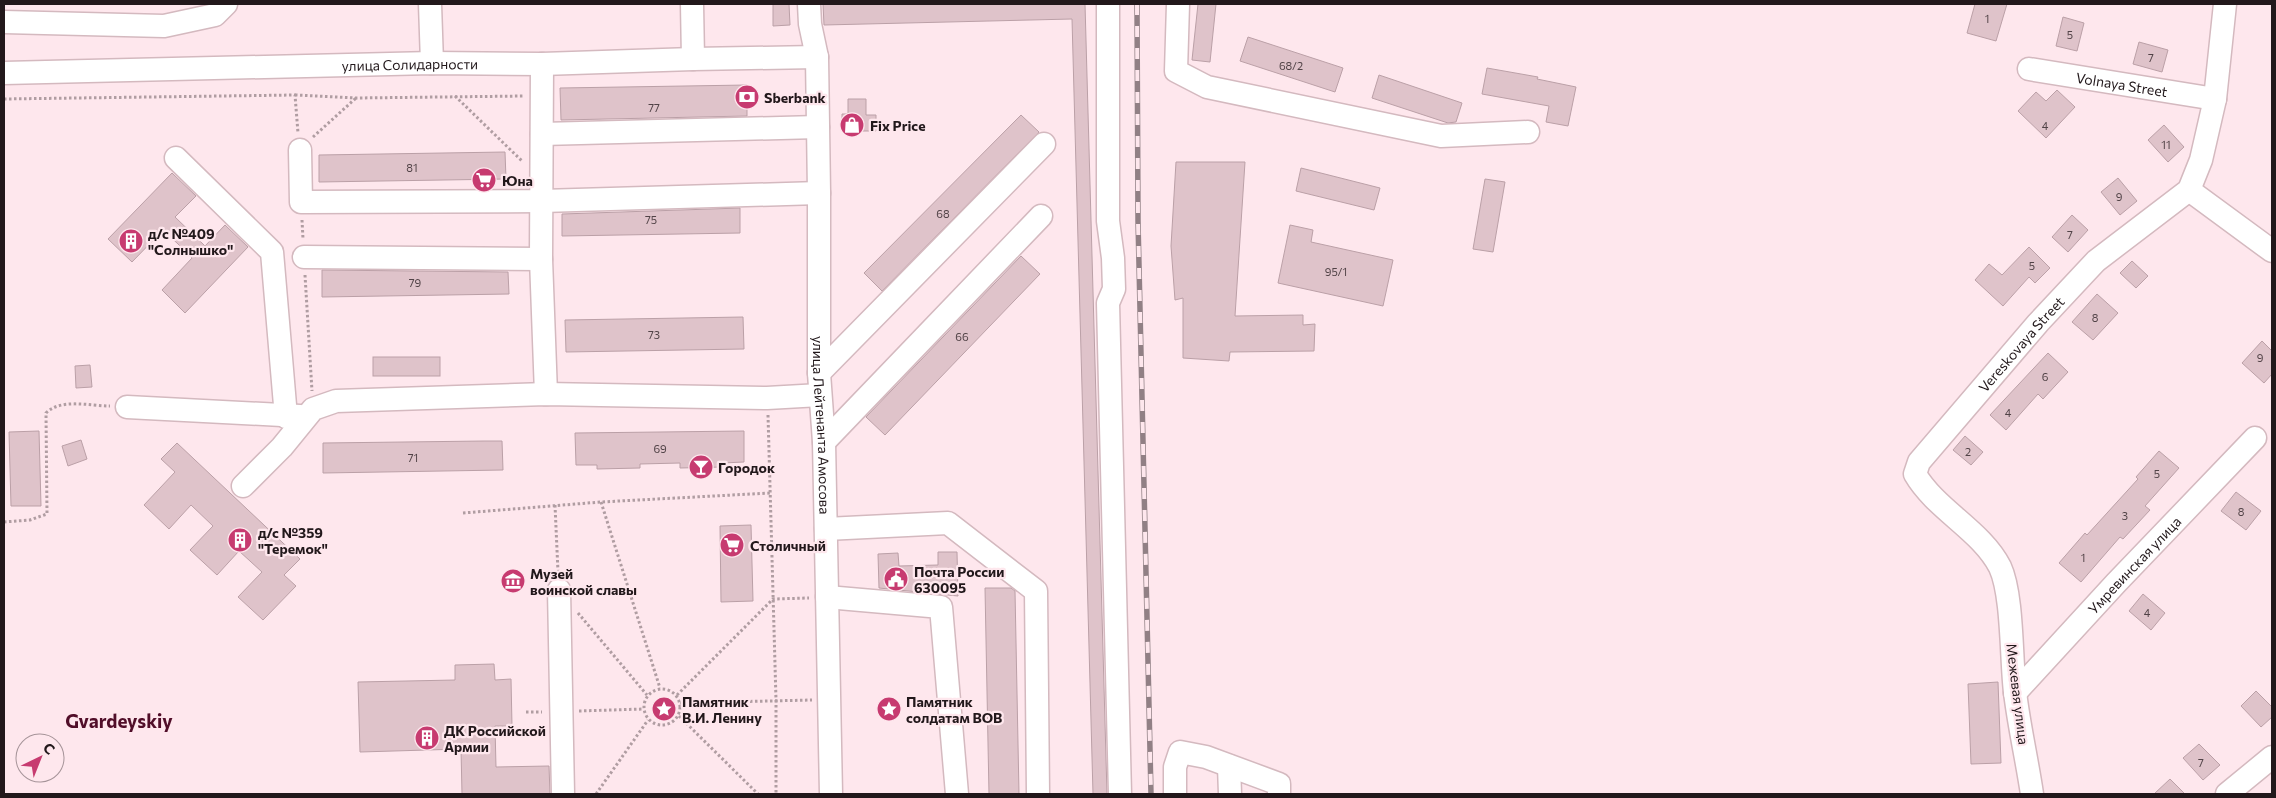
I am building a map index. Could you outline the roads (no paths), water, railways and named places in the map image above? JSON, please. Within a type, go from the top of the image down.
[{"type":"street","points":[[4,22],[164,26],[216,15],[226,4]]},
{"type":"street","points":[[430,4],[432,64]]},
{"type":"street","points":[[692,4],[693,58]]},
{"type":"street","name":"улица Лейтенанта Амосова","points":[[810,4],[810,24],[817,57],[819,193],[818,372],[824,442],[831,794]]},
{"type":"street","points":[[1108,4],[1108,221],[1114,289],[1108,303],[1120,794]]},
{"type":"street","points":[[1178,4],[1176,71],[1207,87],[1441,136],[1528,132]]},
{"type":"street","points":[[2225,4],[2215,99],[2201,160],[2189,190],[2272,251]]},
{"type":"street","name":"улица Солидарности","points":[[4,73],[432,64],[542,64],[693,58],[817,57]]},
{"type":"street","points":[[542,64],[541,259],[546,394]]},
{"type":"street","name":"Volnaya Street","points":[[2028,69],[2215,99]]},
{"type":"street","points":[[542,134],[818,127]]},
{"type":"street","points":[[818,372],[1044,144]]},
{"type":"street","points":[[300,150],[301,202],[542,191],[819,193]]},
{"type":"street","points":[[176,158],[272,252],[302,414],[282,447],[243,486]]},
{"type":"street","name":"Vereskovaya Street","points":[[2007,594],[2000,567],[1982,544],[1923,488],[1915,474],[1919,462],[2038,323],[2096,261],[2189,190]]},
{"type":"street","points":[[824,442],[1041,216]]},
{"type":"street","points":[[304,257],[541,259]]},
{"type":"street","points":[[127,407],[302,414],[336,401],[546,394],[767,398],[820,395]]},
{"type":"street","name":"Умревинская улица","points":[[2015,693],[2116,583],[2255,438]]},
{"type":"street","points":[[826,529],[948,523],[1036,591],[1038,794]]},
{"type":"street","points":[[559,590],[563,794]]},
{"type":"street","name":"Межевая улица","points":[[2007,594],[2015,693],[2032,794]]},
{"type":"street","points":[[827,597],[941,607],[957,794]]},
{"type":"street","points":[[1175,794],[1175,767],[1180,752],[1206,756],[1279,784],[1279,794]]},
{"type":"street","points":[[2226,794],[2272,758]]},
{"type":"street","points":[[1229,766],[1230,794]]},
{"type":"railway","points":[[1137,4],[1138,221],[1151,794]]},
{"type":"place","name":"Sberbank","points":[[747,97]]},
{"type":"place","name":"Fix Price","points":[[852,125]]},
{"type":"place","name":"Юна","points":[[484,180]]},
{"type":"place","name":"д/с №409 \"Солнышко\"","points":[[131,241]]},
{"type":"place","name":"Городок","points":[[701,467]]},
{"type":"place","name":"д/с №359 \"Теремок\"","points":[[240,540]]},
{"type":"place","name":"Столичный","points":[[732,545]]},
{"type":"place","name":"Почта России 630095","points":[[896,579]]},
{"type":"place","name":"Музей воинской славы","points":[[513,581]]},
{"type":"place","name":"Памятник В.И. Ленину","points":[[664,709]]},
{"type":"place","name":"Памятник солдатам ВОВ","points":[[889,709]]},
{"type":"place","name":"ДК Российской Армии","points":[[427,738]]},
{"type":"district","name":"Gvardeyskiy","points":[[119,720]]}]
